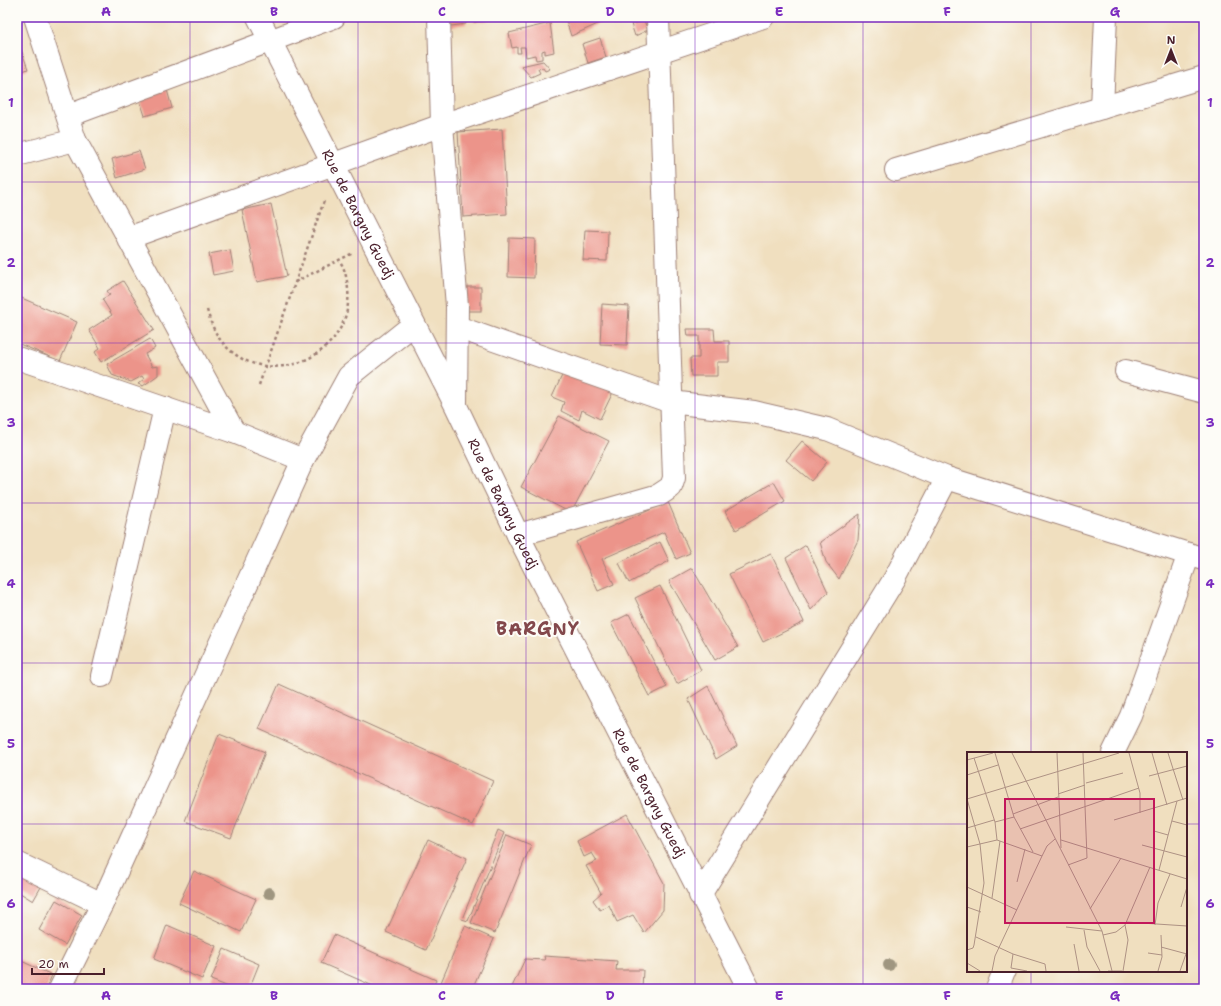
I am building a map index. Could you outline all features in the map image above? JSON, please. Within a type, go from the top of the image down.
[{"type":"street","points":[[35,17],[75,140],[234,432]]},
{"type":"street","name":"Rue de Bargny Guedj","points":[[258,17],[456,406],[518,535],[749,989]]},
{"type":"street","points":[[68,116],[334,17]]},
{"type":"street","points":[[438,17],[442,125],[457,306],[456,406]]},
{"type":"street","points":[[518,535],[659,495],[671,487],[674,478],[658,17]]},
{"type":"street","points":[[128,238],[442,125],[658,51],[763,17]]},
{"type":"street","points":[[1102,108],[1106,17]]},
{"type":"street","points":[[896,170],[1204,77]]},
{"type":"street","points":[[17,155],[75,140]]},
{"type":"street","points":[[60,989],[102,904],[303,460],[349,376],[414,324]]},
{"type":"street","points":[[457,327],[671,402],[754,412],[827,429],[947,478],[1196,557],[1131,716],[1113,752]]},
{"type":"street","points":[[17,358],[234,432],[303,460]]},
{"type":"street","points":[[1126,371],[1204,392]]},
{"type":"street","points":[[102,676],[165,408]]},
{"type":"street","points":[[700,895],[895,578],[947,478]]},
{"type":"street","points":[[17,863],[102,904]]},
{"type":"street","points":[[997,989],[1004,972]]},
{"type":"path","points":[[259,385],[324,201]]},
{"type":"path","points":[[295,282],[373,243]]},
{"type":"path","points":[[207,310],[212,325],[220,339],[231,350],[244,359],[266,365],[292,365],[307,360],[321,351],[332,340],[341,327],[347,312],[349,296],[347,280],[339,260]]},
{"type":"building","points":[[450,17],[465,17],[466,24],[451,26]]},
{"type":"building","points":[[473,17],[506,17],[506,18],[474,22]]},
{"type":"building","points":[[565,17],[598,17],[600,23],[571,36]]},
{"type":"building","points":[[644,21],[648,30],[635,36],[631,24]]},
{"type":"building","points":[[550,23],[554,52],[545,54],[545,50],[542,51],[542,59],[536,60],[535,55],[526,57],[525,47],[520,47],[521,53],[517,53],[517,47],[512,48],[509,33]]},
{"type":"building","points":[[17,38],[28,69],[20,72],[22,78],[17,80]]},
{"type":"building","points":[[600,38],[606,57],[588,63],[582,44]]},
{"type":"building","points":[[543,61],[550,69],[545,71],[543,68],[538,69],[540,73],[531,77],[521,66]]},
{"type":"building","points":[[166,86],[172,108],[145,116],[138,94]]},
{"type":"building","points":[[502,129],[507,214],[463,217],[458,132]]},
{"type":"building","points":[[139,151],[145,169],[117,178],[112,159]]},
{"type":"building","points":[[271,204],[287,276],[257,282],[242,210]]},
{"type":"building","points":[[585,230],[608,231],[607,261],[583,260]]},
{"type":"building","points":[[509,238],[535,239],[534,278],[508,277]]},
{"type":"building","points":[[230,250],[234,271],[213,275],[209,254]]},
{"type":"building","points":[[123,281],[154,330],[101,362],[95,352],[100,348],[89,330],[112,315],[102,299],[110,295],[107,291]]},
{"type":"building","points":[[466,287],[481,287],[481,311],[466,311]]},
{"type":"building","points":[[17,296],[77,322],[60,361],[17,343]]},
{"type":"building","points":[[602,304],[629,306],[627,345],[600,344]]},
{"type":"building","points":[[687,329],[714,329],[715,341],[729,341],[729,362],[717,362],[717,376],[691,376],[690,358],[699,358],[699,336],[688,336]]},
{"type":"building","points":[[150,339],[155,348],[145,354],[152,367],[158,366],[158,375],[143,386],[138,384],[144,379],[142,376],[131,382],[112,375],[107,364]]},
{"type":"building","points":[[566,367],[615,388],[600,419],[582,410],[579,420],[561,411],[564,402],[552,397]]},
{"type":"building","points":[[559,416],[609,441],[571,513],[521,487]]},
{"type":"building","points":[[802,441],[827,462],[811,481],[786,460]]},
{"type":"building","points":[[774,482],[785,501],[736,530],[725,511]]},
{"type":"building","points":[[668,502],[690,553],[676,559],[664,532],[602,559],[614,584],[598,591],[576,542]]},
{"type":"building","points":[[860,514],[858,540],[839,579],[826,562],[820,542]]},
{"type":"building","points":[[660,542],[669,561],[629,583],[619,563]]},
{"type":"building","points":[[806,545],[828,592],[811,610],[786,558]]},
{"type":"building","points":[[771,554],[804,622],[763,642],[729,574]]},
{"type":"building","points":[[692,568],[738,647],[715,660],[669,581]]},
{"type":"building","points":[[660,586],[701,670],[677,684],[635,598]]},
{"type":"building","points":[[629,614],[667,687],[649,696],[611,623]]},
{"type":"building","points":[[279,684],[493,781],[473,825],[259,729]]},
{"type":"building","points":[[708,686],[737,746],[716,759],[688,699]]},
{"type":"building","points":[[219,734],[265,752],[231,838],[185,821]]},
{"type":"building","points":[[627,814],[664,883],[663,910],[644,933],[633,915],[617,922],[609,905],[600,910],[593,900],[601,893],[586,866],[597,861],[592,853],[584,857],[577,841]]},
{"type":"building","points":[[498,830],[504,833],[468,921],[462,919]]},
{"type":"building","points":[[507,835],[531,845],[495,933],[471,923]]},
{"type":"building","points":[[428,840],[467,858],[426,950],[386,932]]},
{"type":"building","points":[[194,871],[256,899],[241,932],[179,903]]},
{"type":"building","points":[[17,873],[41,887],[33,901],[17,891]]},
{"type":"building","points":[[56,900],[82,915],[65,945],[39,930]]},
{"type":"building","points":[[167,925],[216,946],[202,979],[154,959]]},
{"type":"building","points":[[465,926],[494,939],[472,989],[445,989],[439,987]]},
{"type":"building","points":[[334,935],[436,980],[432,989],[380,989],[321,963]]},
{"type":"building","points":[[224,949],[259,964],[249,989],[234,989],[211,980]]},
{"type":"building","points":[[544,956],[617,961],[616,970],[643,970],[642,989],[511,989],[525,959],[545,960]]},
{"type":"building","points":[[17,959],[52,975],[46,989],[17,989]]},
{"type":"district","name":"BARGNY","points":[[538,629]]}]
